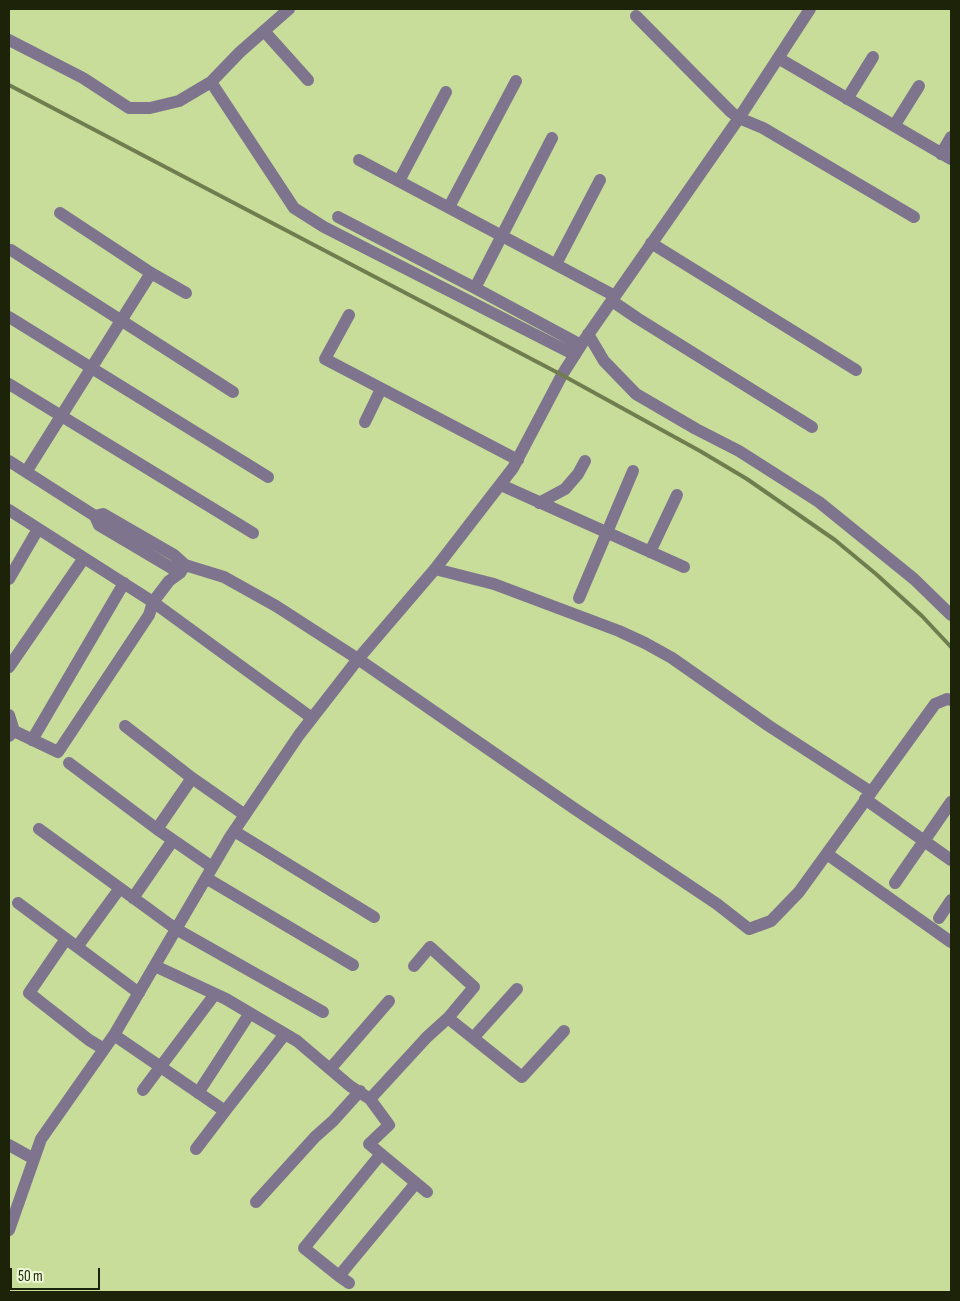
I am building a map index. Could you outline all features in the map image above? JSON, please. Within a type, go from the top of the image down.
[{"type":"street","points":[[9,40],[83,78],[129,108],[150,108],[179,101],[211,82],[240,52],[289,9]]},
{"type":"street","points":[[9,1228],[41,1139],[114,1035],[234,831],[312,718],[358,659],[435,569],[501,485],[518,460],[588,334],[739,118],[810,9]]},
{"type":"street","points":[[636,16],[739,118],[763,128],[914,217]]},
{"type":"street","points":[[264,32],[308,80]]},
{"type":"street","points":[[847,99],[873,57]]},
{"type":"street","points":[[778,58],[946,156],[951,137]]},
{"type":"street","points":[[449,207],[516,81]]},
{"type":"street","points":[[211,82],[294,208],[324,227],[578,350]]},
{"type":"street","points":[[894,126],[919,86]]},
{"type":"street","points":[[398,181],[446,92]]},
{"type":"street","points":[[475,288],[552,138]]},
{"type":"street","points":[[359,160],[556,264],[614,298],[636,318],[812,427]]},
{"type":"street","points":[[556,264],[600,180]]},
{"type":"street","points":[[60,213],[186,293]]},
{"type":"street","points":[[338,217],[475,288],[578,350]]},
{"type":"street","points":[[651,243],[856,370]]},
{"type":"street","points":[[11,250],[233,392]]},
{"type":"street","points":[[26,472],[151,272]]},
{"type":"street","points":[[349,315],[326,359],[518,460]]},
{"type":"street","points":[[9,317],[268,477]]},
{"type":"street","points":[[588,334],[604,361],[636,394],[696,429],[740,451],[819,502],[914,579],[951,615]]},
{"type":"street","points":[[9,384],[253,533]]},
{"type":"street","points":[[365,422],[381,388]]},
{"type":"street","points":[[9,461],[95,516],[99,524],[183,569],[224,577],[276,606],[358,659],[574,809],[717,904],[749,928],[771,921],[799,892],[935,704],[947,699],[951,700]]},
{"type":"street","points":[[539,503],[565,489],[578,474],[585,461]]},
{"type":"street","points":[[579,598],[633,471]]},
{"type":"street","points":[[501,485],[684,567]]},
{"type":"street","points":[[650,552],[677,495]]},
{"type":"street","points":[[9,510],[153,602],[312,718]]},
{"type":"street","points":[[9,579],[38,528]]},
{"type":"street","points":[[9,667],[84,558]]},
{"type":"street","points":[[9,715],[12,733],[58,752],[149,615],[153,602],[169,581],[183,569]]},
{"type":"street","points":[[435,569],[494,584],[620,631],[672,658],[868,796],[951,860]]},
{"type":"street","points":[[32,740],[124,583]]},
{"type":"street","points":[[125,726],[192,778],[245,815]]},
{"type":"street","points":[[69,763],[174,840],[209,872],[353,965]]},
{"type":"street","points":[[157,829],[192,778]]},
{"type":"street","points":[[895,883],[951,802]]},
{"type":"street","points":[[39,829],[176,930],[322,1012]]},
{"type":"street","points":[[234,831],[374,917]]},
{"type":"street","points":[[133,898],[174,840]]},
{"type":"street","points":[[827,854],[951,942]]},
{"type":"street","points":[[77,947],[120,888]]},
{"type":"street","points":[[939,918],[951,900]]},
{"type":"street","points":[[18,903],[139,993]]},
{"type":"street","points":[[66,939],[29,993],[89,1040],[104,1049]]},
{"type":"street","points":[[256,1202],[315,1137],[365,1095],[448,1018],[474,987],[430,947],[414,966]]},
{"type":"street","points":[[154,966],[215,994],[297,1041],[350,1086],[365,1095],[388,1125],[369,1144],[427,1192]]},
{"type":"street","points":[[473,1038],[517,989]]},
{"type":"street","points":[[143,1090],[215,994]]},
{"type":"street","points":[[330,1069],[389,1001]]},
{"type":"street","points":[[198,1092],[250,1013]]},
{"type":"street","points":[[448,1018],[522,1077],[564,1031]]},
{"type":"street","points":[[196,1149],[285,1034]]},
{"type":"street","points":[[114,1035],[225,1111]]},
{"type":"street","points":[[9,1145],[34,1159]]},
{"type":"street","points":[[381,1154],[304,1248],[344,1279],[416,1184]]},
{"type":"railway","points":[[9,85],[562,375],[747,479],[835,540],[922,616],[951,647]]}]
